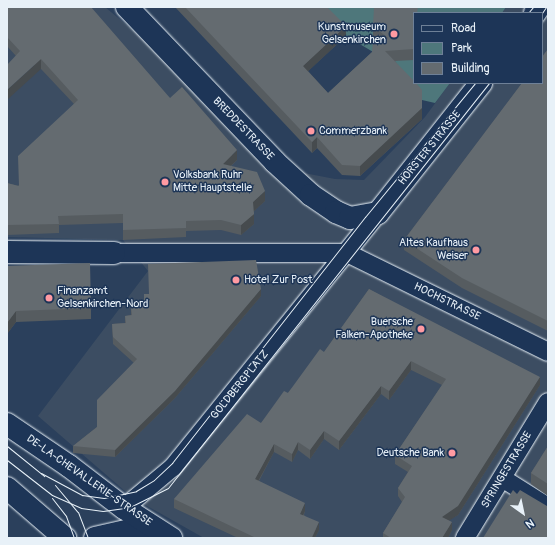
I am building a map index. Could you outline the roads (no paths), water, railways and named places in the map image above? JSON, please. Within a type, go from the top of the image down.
[{"type":"street","name":"BREDDESTRASSE","points":[[127,7],[275,162],[311,195],[336,212],[350,218],[378,213]]},
{"type":"street","name":"HORSTER STRASSE","points":[[378,213],[480,84]]},
{"type":"street","name":"GOLDBERGPLATZ","points":[[124,508],[173,467],[347,254],[378,213]]},
{"type":"street","points":[[7,252],[347,254]]},
{"type":"street","name":"HOCHSTRASSE","points":[[347,254],[548,352]]},
{"type":"street","name":"SPRINGESTRASSE","points":[[465,538],[548,402]]},
{"type":"street","name":"DE-LA-CHEVALLERIE-STRASSE","points":[[7,424],[69,466],[124,508],[163,533]]},
{"type":"street","points":[[502,478],[548,507]]},
{"type":"street","points":[[7,488],[65,538]]},
{"type":"street","points":[[124,508],[129,534]]},
{"type":"street","points":[[95,538],[129,534],[163,533]]},
{"type":"tram line","points":[[529,12],[533,7]]},
{"type":"tram line","points":[[543,12],[546,7]]},
{"type":"tram line","points":[[41,473],[82,495],[104,498],[136,491],[154,480],[172,463],[365,217],[474,84]]},
{"type":"tram line","points":[[7,460],[52,495],[81,508],[103,511],[130,507],[168,488],[488,84]]},
{"type":"tram line","points":[[7,446],[44,476]]},
{"type":"tram line","points":[[55,485],[78,512],[88,538]]},
{"type":"tram line","points":[[52,498],[66,516],[74,538]]},
{"type":"place","name":"Kunstmuseum Gelsenkirchen","points":[[394,34]]},
{"type":"place","name":"Commerzbank","points":[[311,131]]},
{"type":"place","name":"Volksbank Ruhr Mitte Hauptstelle","points":[[165,182]]},
{"type":"place","name":"Altes Kaufhaus Weiser","points":[[476,250]]},
{"type":"place","name":"Hotel Zur Post","points":[[236,280]]},
{"type":"place","name":"Finanzamt Gelsenkirchen-Nord","points":[[49,298]]},
{"type":"place","name":"Buersche Falken-Apotheke","points":[[421,329]]},
{"type":"place","name":"Deutsche Bank","points":[[452,453]]}]
